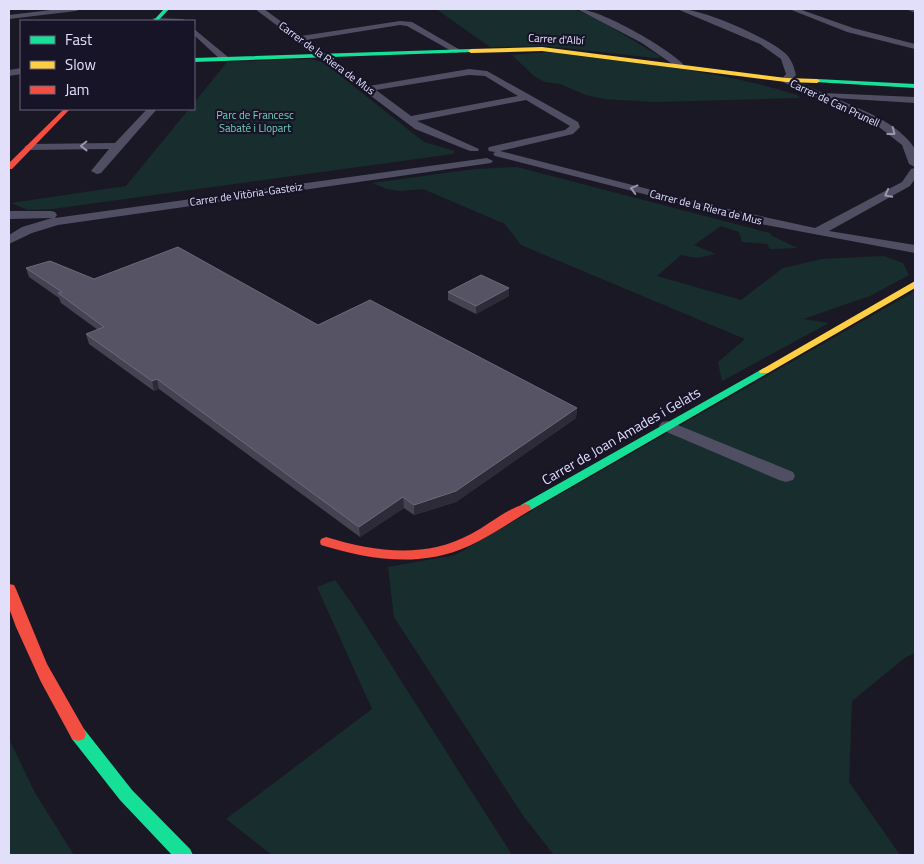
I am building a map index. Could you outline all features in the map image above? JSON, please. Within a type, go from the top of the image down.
[{"type":"street","points":[[9,17],[43,11],[76,9]]},
{"type":"street","name":"Carrer de la Riera de Mus","points":[[258,9],[411,119],[419,127],[471,153],[476,160],[493,155],[509,155],[710,210],[842,237],[915,249]]},
{"type":"street","points":[[581,9],[653,46],[681,66]]},
{"type":"street","name":"Carrer de Can Prunell","points":[[681,9],[739,32],[778,53],[788,63],[792,75],[786,80],[885,127],[906,143],[915,162]]},
{"type":"street","points":[[793,9],[850,30],[915,47]]},
{"type":"street","points":[[910,9],[915,11]]},
{"type":"street","points":[[157,16],[178,20]]},
{"type":"street","points":[[300,39],[393,23],[405,23],[458,51]]},
{"type":"street","points":[[195,32],[225,59]]},
{"type":"street","name":"Carrer d'Albí","points":[[195,61],[458,51],[558,50],[786,80],[915,86]]},
{"type":"street","points":[[367,89],[477,72],[487,74],[574,124],[574,130],[569,132],[493,155]]},
{"type":"street","points":[[815,94],[915,100]]},
{"type":"street","points":[[411,119],[527,97]]},
{"type":"street","points":[[9,167],[66,110]]},
{"type":"street","points":[[97,171],[151,110]]},
{"type":"street","points":[[29,147],[118,146]]},
{"type":"street","name":"Carrer de Vitòria-Gasteiz","points":[[9,215],[48,215],[471,153]]},
{"type":"street","name":"Carrer de Vitòria-Gasteiz","points":[[9,240],[27,230],[57,220],[493,155]]},
{"type":"street","points":[[817,232],[906,184],[915,171]]},
{"type":"street","name":"Carrer de Joan Amades i Gelats","points":[[326,542],[367,554],[389,556],[411,555],[454,547],[484,532],[915,284]]},
{"type":"street","points":[[668,426],[786,476]]},
{"type":"street","points":[[9,589],[19,622],[35,660],[66,716],[87,748],[120,791],[184,855]]},
{"type":"green space","points":[[436,9],[574,9],[599,20],[661,57],[655,58],[546,46],[490,47]]},
{"type":"green space","points":[[547,52],[705,73],[767,86],[797,95],[800,98],[655,102],[604,99],[586,95],[560,84],[545,82],[534,76],[512,55]]},
{"type":"green space","name":"Parc de Francesc Sabaté i Llopart","points":[[310,59],[323,62],[424,142],[455,151],[453,154],[52,209],[28,210],[11,203],[126,186],[188,110],[195,110],[195,102],[227,62]]},
{"type":"green space","points":[[517,167],[770,233],[772,236],[798,248],[770,249],[767,244],[742,242],[739,232],[721,226],[694,245],[716,254],[697,258],[681,255],[657,276],[741,300],[783,268],[822,259],[884,256],[903,263],[909,275],[870,296],[803,319],[829,323],[722,381],[718,362],[745,339],[521,245],[505,224],[423,189],[400,191],[387,189],[372,183],[475,169]]},
{"type":"green space","points":[[915,291],[915,653],[906,657],[852,701],[849,782],[900,855],[554,855],[524,817],[394,617],[388,567],[455,555]]},
{"type":"green space","points":[[335,580],[351,602],[512,855],[272,855],[226,819],[372,709],[317,587]]},
{"type":"green space","points":[[9,739],[35,793],[74,855],[9,855]]},
{"type":"building","points":[[178,247],[318,325],[370,300],[577,408],[456,491],[414,505],[403,497],[359,527],[157,379],[152,381],[86,334],[104,327],[58,293],[62,292],[26,268],[50,261],[94,279]]},
{"type":"building","points":[[481,275],[509,288],[476,306],[448,292]]},
{"type":"traffic: fast","points":[[156,20],[167,9]]},
{"type":"traffic: fast","points":[[195,60],[471,51]]},
{"type":"traffic: fast","points":[[817,81],[915,86]]},
{"type":"traffic: fast","points":[[525,508],[764,371]]},
{"type":"traffic: fast","points":[[78,734],[126,795],[184,855]]},
{"type":"traffic: slow","points":[[471,51],[542,49],[786,80],[817,81]]},
{"type":"traffic: slow","points":[[764,371],[915,284]]},
{"type":"traffic: jam","points":[[9,167],[66,110]]},
{"type":"traffic: jam","points":[[326,542],[374,554],[422,555],[438,552],[463,543],[525,508]]},
{"type":"traffic: jam","points":[[9,589],[39,664],[78,734]]}]
